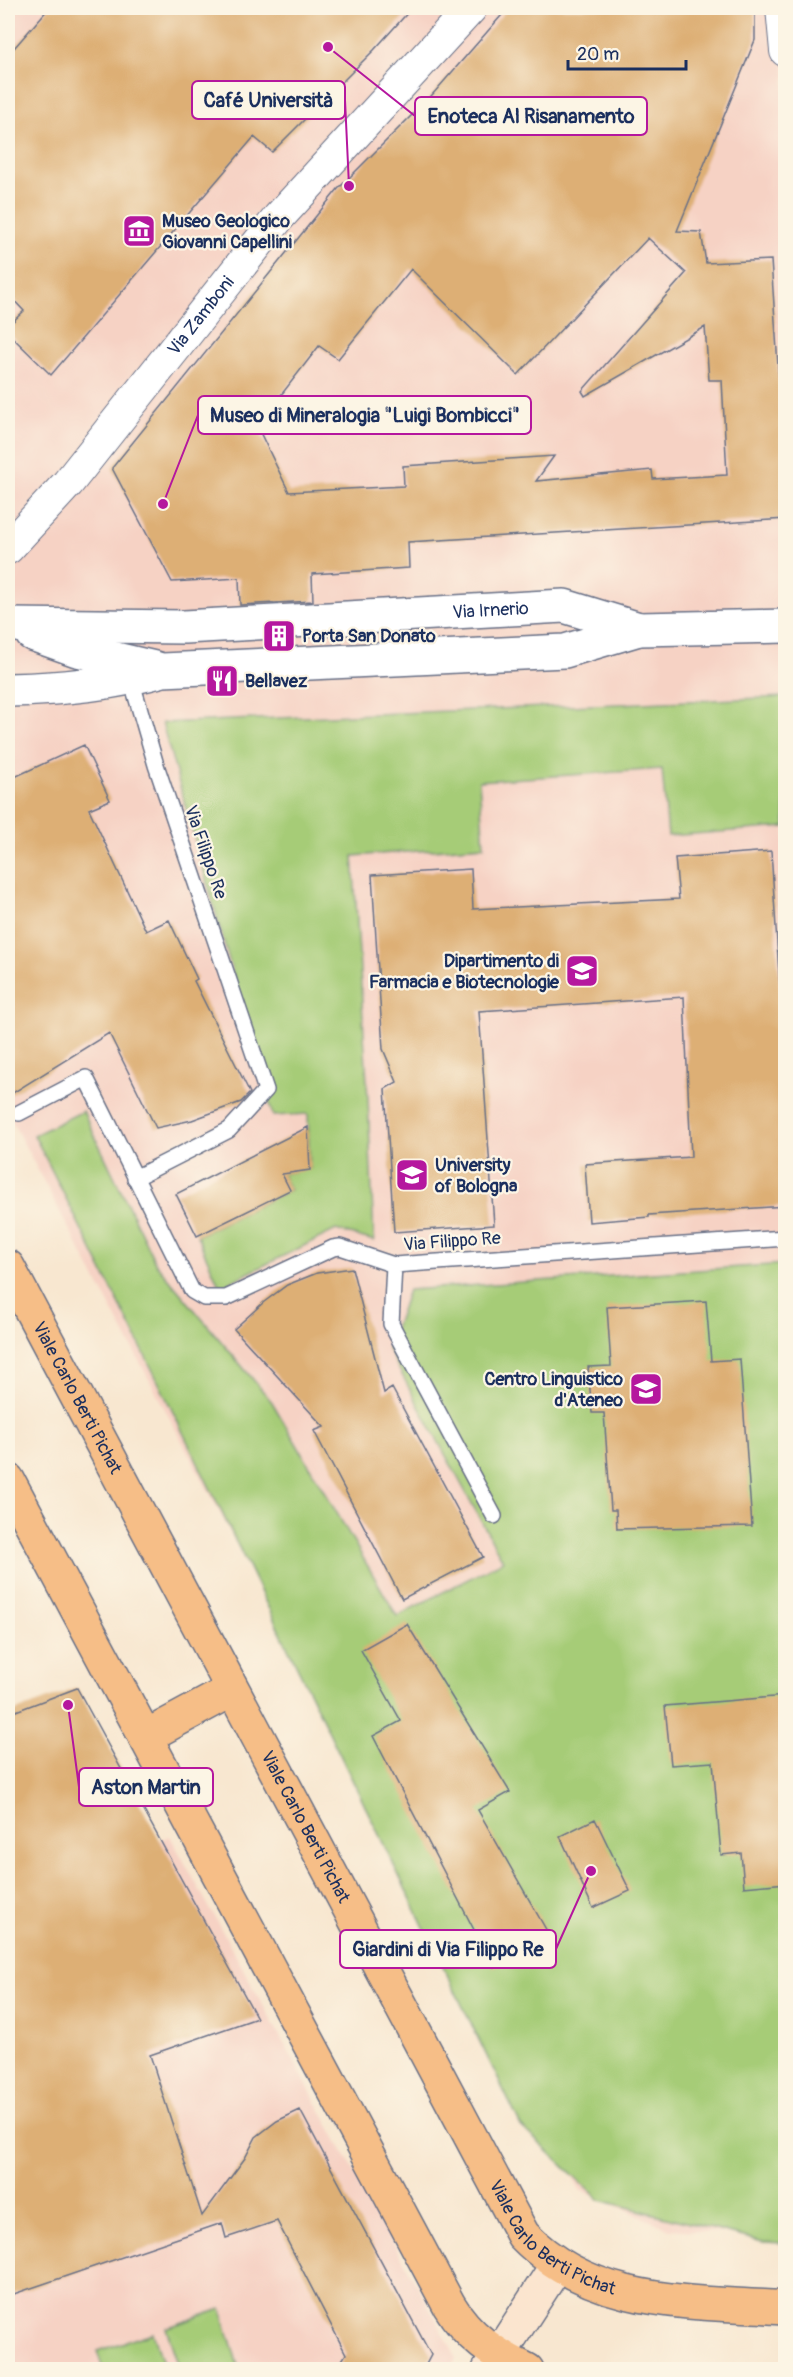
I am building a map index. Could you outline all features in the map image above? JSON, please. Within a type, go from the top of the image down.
[{"type":"main road","name":"Viale Carlo Berti Pichat","points":[[8,1267],[516,2225],[538,2250],[557,2265],[598,2284],[648,2298],[786,2308]]},
{"type":"main road","points":[[8,1480],[449,2305],[493,2363],[527,2370]]},
{"type":"main road","points":[[145,1737],[232,1690]]},
{"type":"main road","points":[[493,2363],[557,2265]]},
{"type":"street","name":"Via Zamboni","points":[[8,548],[68,483],[279,217],[471,8]]},
{"type":"street","points":[[782,8],[786,51]]},
{"type":"street","name":"Via Irnerio","points":[[8,625],[160,627],[564,606],[639,629]]},
{"type":"street","points":[[8,625],[77,650],[163,670]]},
{"type":"street","name":"Via Irnerio","points":[[163,670],[565,651],[639,629],[786,626]]},
{"type":"street","points":[[8,690],[131,679],[163,670]]},
{"type":"lane","name":"Via Filippo Re","points":[[131,679],[156,765],[266,1090],[229,1130],[135,1178]]},
{"type":"lane","name":"Via Filippo Re","points":[[19,1113],[86,1077],[192,1291],[204,1298],[226,1298],[333,1248],[340,1247],[394,1265],[786,1238]]},
{"type":"lane","points":[[394,1265],[391,1324],[494,1516]]},
{"type":"shaded area","name":"University of Bologna","points":[[8,8],[785,8],[785,2238],[670,2229],[580,2190],[8,1114]]},
{"type":"shaded area","points":[[170,1836],[457,2358],[450,2370],[8,2370],[8,1895]]},
{"type":"green space","points":[[785,697],[785,827],[668,836],[662,769],[479,781],[484,846],[353,856],[374,1241],[336,1230],[220,1287],[197,1236],[290,1190],[282,1174],[310,1169],[308,1114],[273,1116],[162,723]]},
{"type":"green space","points":[[83,1111],[156,1264],[272,1402],[397,1616],[503,1561],[388,1349],[408,1290],[785,1264],[785,2243],[763,2242],[600,2200],[521,2126],[151,1367],[34,1135]]},
{"type":"green space","points":[[221,2309],[239,2369],[180,2369],[166,2328]]},
{"type":"green space","points":[[153,2333],[165,2369],[103,2369],[97,2351]]},
{"type":"building","points":[[49,8],[412,8],[374,50],[272,152],[254,137],[51,375],[8,333],[8,326],[24,311],[8,294],[8,55]]},
{"type":"building","points":[[508,8],[755,8],[755,40],[677,231],[701,232],[706,263],[771,260],[786,519],[408,542],[409,568],[312,574],[313,601],[240,605],[239,578],[172,582],[112,468],[338,189],[432,95]],"holes":[[[648,238],[686,273],[582,391],[585,396],[705,327],[709,380],[722,380],[727,475],[653,479],[652,470],[536,481],[554,456],[403,466],[404,486],[289,492],[257,426],[319,346],[338,359],[411,269],[518,375]]]},
{"type":"building","points":[[84,745],[110,800],[89,809],[146,931],[169,920],[197,979],[194,981],[250,1093],[241,1102],[192,1120],[156,1128],[109,1033],[8,1096],[8,780]]},
{"type":"building","points":[[771,851],[786,1081],[786,1206],[649,1215],[649,1217],[589,1222],[585,1164],[691,1157],[684,997],[479,1011],[494,1225],[394,1232],[385,1089],[397,1082],[383,1049],[372,875],[471,869],[473,909],[679,899],[675,858]]},
{"type":"building","points":[[308,1127],[310,1170],[282,1174],[290,1190],[197,1236],[176,1194]]},
{"type":"building","points":[[352,1268],[384,1393],[392,1388],[483,1557],[402,1599],[314,1431],[324,1427],[234,1329],[287,1285],[317,1273]]},
{"type":"building","points":[[706,1301],[711,1361],[740,1359],[752,1526],[617,1529],[616,1510],[611,1510],[604,1413],[592,1413],[588,1367],[611,1366],[607,1307]]},
{"type":"building","points":[[407,1624],[510,1792],[478,1810],[548,1933],[494,1968],[373,1736],[401,1721],[361,1650]]},
{"type":"building","points":[[77,1688],[257,2018],[150,2055],[202,2216],[245,2158],[256,2137],[277,2121],[300,2110],[431,2355],[423,2370],[336,2370],[346,2354],[277,2221],[226,2238],[222,2223],[8,2296],[8,1714]]},
{"type":"building","points":[[786,1696],[786,1883],[744,1887],[741,1853],[721,1855],[713,1762],[671,1765],[665,1706]]},
{"type":"building","points":[[595,1819],[630,1891],[593,1908],[560,1836]]},
{"type":"place","name":"Enoteca Al Risanamento","points":[[328,47]]},
{"type":"place","name":"Café Università","points":[[349,186]]},
{"type":"place","name":"Museo Geologico Giovanni Capellini","points":[[139,231]]},
{"type":"place","name":"Museo di Mineralogia \"Luigi Bombicci\"","points":[[163,504]]},
{"type":"place","name":"Porta San Donato","points":[[279,636]]},
{"type":"place","name":"Bellavez","points":[[222,681]]},
{"type":"place","name":"Dipartimento di Farmacia e Biotecnologie","points":[[582,971]]},
{"type":"place","name":"University of Bologna","points":[[412,1175]]},
{"type":"place","name":"Centro Linguistico d'Ateneo","points":[[646,1389]]},
{"type":"place","name":"Aston Martin","points":[[68,1705]]},
{"type":"place","name":"Giardini di Via Filippo Re","points":[[591,1871]]}]
